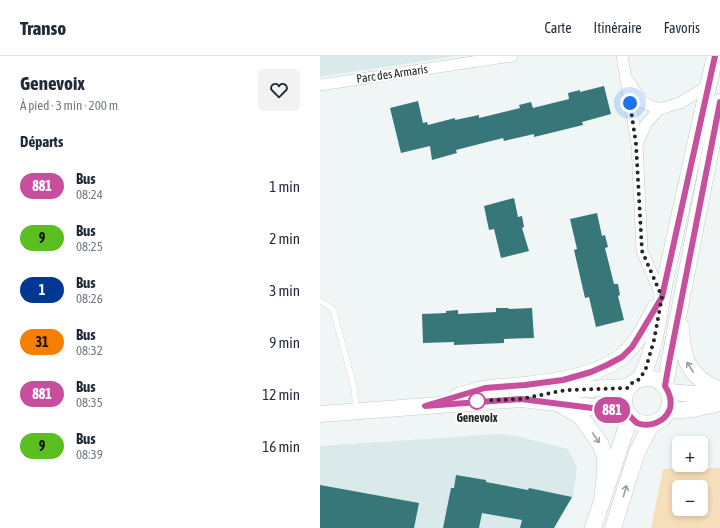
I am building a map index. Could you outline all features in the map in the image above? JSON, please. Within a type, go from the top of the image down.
[{"type":"main road","points":[[593,528],[626,429],[629,416],[624,404],[624,396],[646,368],[650,355],[714,56]]},
{"type":"main road","points":[[521,399],[602,408],[629,416],[638,423],[651,425],[660,422],[665,417],[671,405],[667,389],[669,363],[720,102]]},
{"type":"main road","points":[[425,406],[485,388],[563,380],[591,372],[607,365],[622,357],[632,347],[662,297]]},
{"type":"main road","points":[[681,306],[682,342],[685,359],[692,371],[708,386],[720,390]]},
{"type":"main road","points":[[320,414],[521,399],[566,390],[634,383],[649,378],[658,380],[667,389],[720,396]]},
{"type":"main road","points":[[558,403],[581,416],[601,445],[605,458],[602,500]]},
{"type":"main road","points":[[669,411],[693,409],[720,403]]},
{"type":"main road","points":[[613,528],[637,452],[651,425]]},
{"type":"street","name":"Parc des Armaris","points":[[320,84],[512,56]]},
{"type":"street","points":[[622,56],[636,144],[642,251],[662,297]]},
{"type":"street","points":[[625,76],[642,102],[659,109]]},
{"type":"street","points":[[636,144],[646,124],[659,109],[680,103],[708,86]]},
{"type":"lane","points":[[322,302],[333,309],[354,387],[356,412]]},
{"type":"shaded area","points":[[320,56],[456,56],[320,77]]},
{"type":"shaded area","points":[[501,434],[521,437],[568,449],[577,468],[573,496],[554,528],[320,528],[320,446]]},
{"type":"shaded area","points":[[708,468],[720,468],[720,528],[651,528],[663,469],[672,469],[672,472],[708,472]]},
{"type":"building","points":[[604,86],[611,114],[582,122],[583,125],[534,137],[534,134],[504,141],[503,138],[456,150],[457,153],[432,160],[430,146],[401,153],[390,108],[418,101],[423,123],[427,122],[428,125],[455,118],[455,120],[479,115],[479,118],[520,108],[519,105],[531,102],[533,108],[569,99],[568,93],[580,90],[580,92]]},
{"type":"building","points":[[514,198],[518,217],[522,216],[524,227],[522,228],[529,251],[501,258],[494,229],[489,230],[484,206]]},
{"type":"building","points":[[597,213],[602,236],[605,235],[608,247],[605,248],[614,284],[618,284],[620,295],[618,296],[624,320],[596,327],[589,297],[585,298],[574,250],[577,249],[570,219]]},
{"type":"building","points":[[496,308],[532,308],[534,338],[504,339],[504,343],[454,345],[454,342],[423,343],[422,314],[446,313],[446,311],[458,310],[458,314],[496,312]]},
{"type":"building","points":[[456,475],[486,480],[486,482],[528,490],[529,488],[572,497],[554,528],[520,528],[522,520],[482,513],[479,528],[443,528],[451,488],[454,488]]},
{"type":"building","points":[[320,485],[419,503],[414,528],[320,528]]},
{"type":"bus line","name":"881","points":[[715,56],[662,297],[632,347],[622,357],[607,365],[591,372],[563,380],[485,388],[425,406],[521,399],[602,408],[626,413],[638,423],[645,425],[660,422],[665,417],[671,405],[669,392],[665,386],[669,363],[720,102]]},
{"type":"place","name":"Genevoix","points":[[477,401]]},
{"type":"route","points":[[477,401],[521,399],[566,390],[628,388],[633,382],[640,379],[646,368],[654,340],[662,297],[642,251],[636,144],[630,103]]}]
